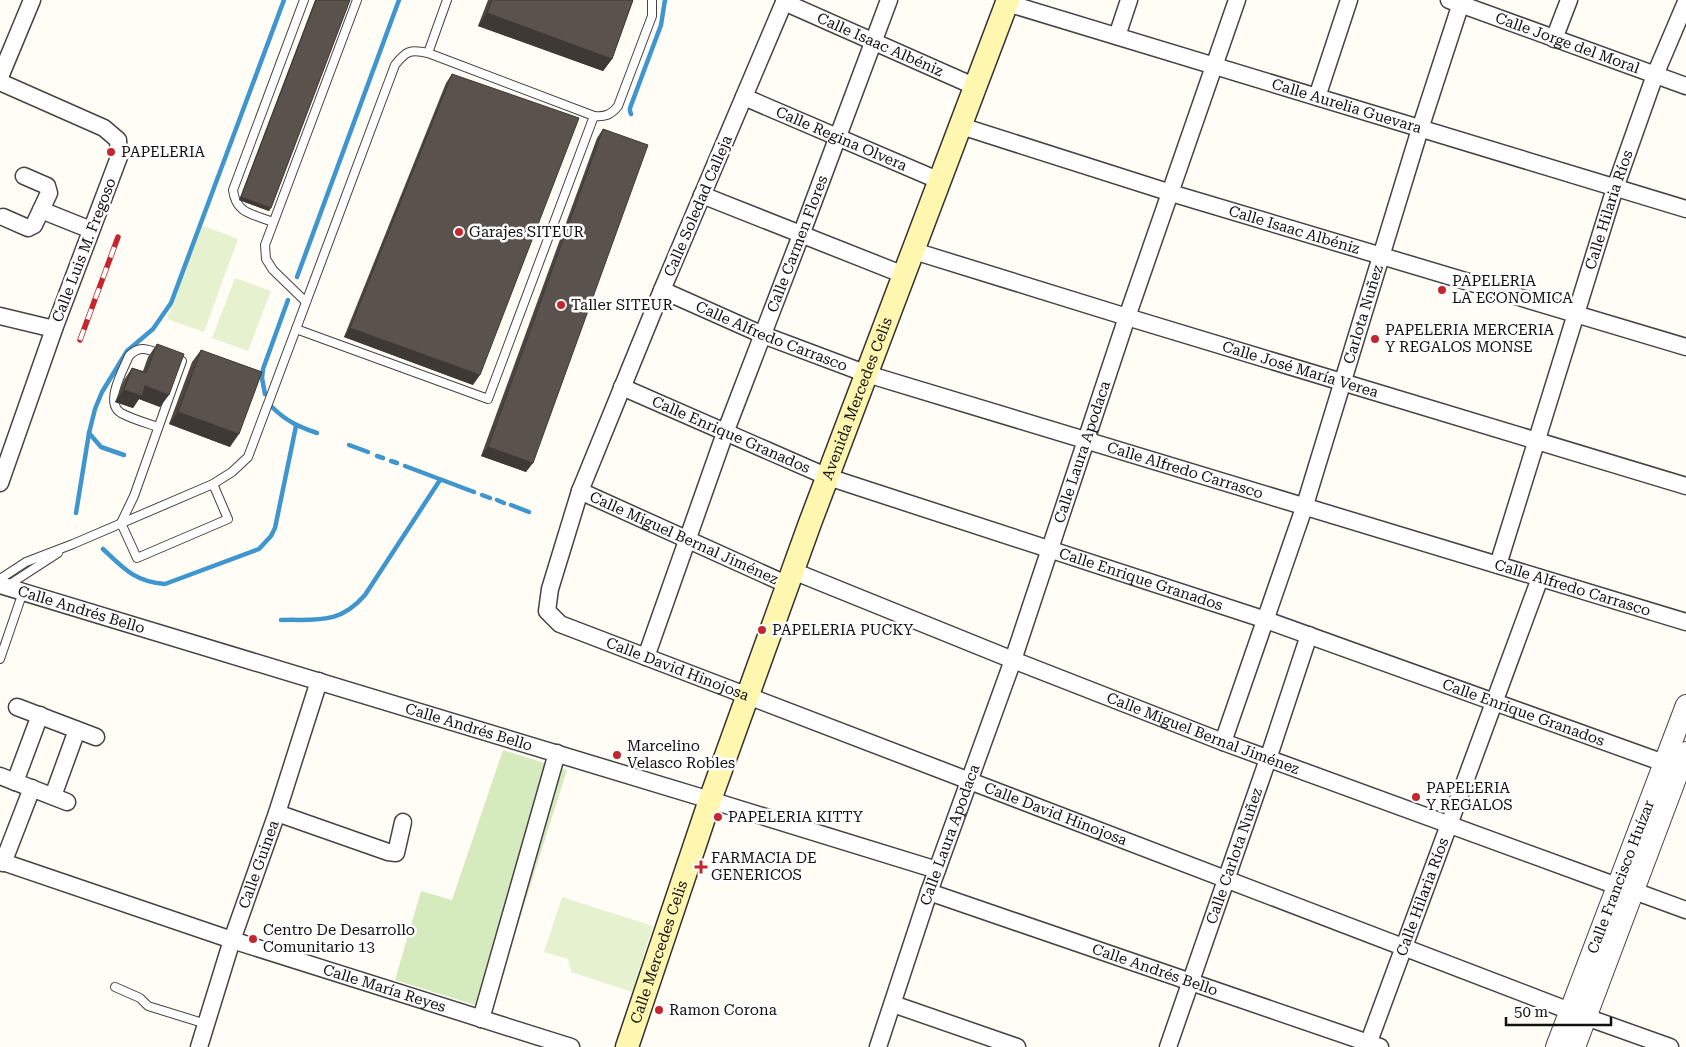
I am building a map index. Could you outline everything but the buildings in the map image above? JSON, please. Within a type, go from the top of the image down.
[{"type":"main road","name":"Avenida Mercedes Celis","points":[[710,800],[790,578],[1008,2]]},
{"type":"main road","name":"Calle Mercedes Celis","points":[[627,1047],[710,800]]},
{"type":"street","points":[[0,77],[32,0]]},
{"type":"street","name":"Calle Carmen Flores","points":[[646,657],[724,433],[802,235],[889,0]]},
{"type":"street","points":[[1117,36],[1129,0]]},
{"type":"street","name":"Calle Laura Apodaca","points":[[878,1047],[937,870],[1012,660],[1127,318],[1237,0]]},
{"type":"street","points":[[1317,97],[1349,0]]},
{"type":"street","points":[[1554,39],[1569,0]]},
{"type":"street","name":"Calle Isaac Albéniz","points":[[784,1],[976,87]]},
{"type":"street","name":"Calle Soledad Calleja","points":[[547,611],[550,589],[580,491],[662,290],[784,1]]},
{"type":"street","name":"Calle Jorge del Moral","points":[[1457,1],[1554,39],[1686,86]]},
{"type":"street","name":"Carlota Nuñez","points":[[1223,742],[1305,505],[1420,129],[1457,1]]},
{"type":"street","name":"Calle Aurelia Guevara","points":[[1008,2],[1686,210]]},
{"type":"street","name":"Calle Hilaria Ríos","points":[[1498,565],[1614,188],[1655,75],[1686,2]]},
{"type":"street","name":"Calle Luis M. Fregoso","points":[[0,82],[104,128],[118,140],[119,157],[54,330],[0,483]]},
{"type":"street","name":"Calle Regina Olvera","points":[[744,97],[940,181]]},
{"type":"street","name":"Calle Isaac Albéniz","points":[[961,126],[1171,193],[1686,347]]},
{"type":"street","points":[[3,217],[28,228],[34,225],[49,192],[47,186],[24,176]]},
{"type":"street","points":[[702,195],[904,275]]},
{"type":"street","points":[[41,210],[91,230]]},
{"type":"street","name":"Calle José María Verea","points":[[914,251],[1127,318],[1686,486]]},
{"type":"street","name":"Calle Alfredo Carrasco","points":[[662,290],[763,335],[867,374],[1305,505],[1686,622]]},
{"type":"street","points":[[0,316],[54,330]]},
{"type":"street","name":"Calle Enrique Granados","points":[[622,387],[828,477],[1266,620],[1679,763]]},
{"type":"street","name":"Calle Miguel Bernal Jiménez","points":[[580,491],[687,539],[1012,660],[1268,759],[1686,910]]},
{"type":"street","name":"Calle Hilaria Ríos","points":[[1372,1046],[1404,947],[1540,578]]},
{"type":"street","name":"Calle Andrés Bello","points":[[2,584],[22,592],[937,870]]},
{"type":"street","name":"Calle David Hinojosa","points":[[547,611],[560,624],[1578,1014],[1670,1047]]},
{"type":"street","name":"Calle Carlota Nuñez","points":[[1168,1047],[1309,635]]},
{"type":"street","name":"Calle Guinea","points":[[199,1047],[232,940],[277,813],[319,681]]},
{"type":"street","name":"Calle Francisco Huízar","points":[[1556,1047],[1578,1014],[1625,888],[1679,763],[1686,705]]},
{"type":"street","points":[[17,707],[96,737]]},
{"type":"street","points":[[40,716],[8,779],[60,799],[77,730]]},
{"type":"street","points":[[481,1019],[556,753]]},
{"type":"street","points":[[2,862],[32,788]]},
{"type":"street","points":[[277,813],[388,852],[396,853],[403,822]]},
{"type":"street","name":"Calle María Reyes","points":[[2,862],[232,940],[571,1047]]},
{"type":"street","name":"Calle Andrés Bello","points":[[930,892],[1372,1046]]},
{"type":"street","points":[[893,1004],[1017,1047]]},
{"type":"street","name":"Calle Francisco Huízar","points":[[1575,1047],[1578,1014]]},
{"type":"lane","points":[[273,222],[240,208],[234,201],[233,190],[304,0]]},
{"type":"lane","points":[[306,302],[273,270],[266,259],[265,245],[357,0]]},
{"type":"lane","points":[[428,53],[448,0]]},
{"type":"lane","points":[[2,584],[73,544],[213,484],[232,472],[248,457],[395,65],[404,54],[415,50],[428,53],[594,116],[604,117],[612,113],[618,106],[652,16],[652,0]]},
{"type":"lane","points":[[296,329],[488,399],[594,116]]},
{"type":"lane","points":[[121,523],[134,496],[182,361],[144,348],[138,349],[129,356],[113,398],[114,406],[120,413],[158,427]]},
{"type":"lane","points":[[121,523],[137,558],[228,519],[213,484]]},
{"type":"lane","points":[[0,658],[22,592]]},
{"type":"lane","points":[[114,987],[140,998],[148,1006],[206,1024]]},
{"type":"green space","points":[[201,225],[238,239],[204,332],[167,319]]},
{"type":"green space","points":[[235,278],[271,291],[248,351],[212,338]]},
{"type":"green space","points":[[503,750],[567,770],[491,1010],[395,980],[421,891],[452,900]]},
{"type":"green space","points":[[562,897],[653,926],[632,992],[571,972],[568,959],[544,952]]},
{"type":"waterway","points":[[76,513],[89,433],[95,409],[102,392],[127,351],[153,329],[171,303],[284,0]]},
{"type":"waterway","points":[[297,277],[399,0]]},
{"type":"waterway","points":[[631,114],[630,108],[661,25],[665,0]]},
{"type":"waterway","points":[[265,394],[262,378],[263,369],[288,300]]},
{"type":"waterway","points":[[272,407],[293,423],[317,433]]},
{"type":"waterway","points":[[103,549],[123,568],[137,577],[165,584],[259,549],[271,536],[275,528],[296,426]]},
{"type":"waterway","points":[[89,433],[101,447],[124,455]]},
{"type":"waterway","points":[[349,445],[368,452]]},
{"type":"waterway","points":[[377,456],[383,458]]},
{"type":"waterway","points":[[391,461],[397,463]]},
{"type":"waterway","points":[[405,466],[474,492]]},
{"type":"waterway","points":[[281,620],[317,620],[327,618],[336,616],[355,605],[365,595],[440,480]]},
{"type":"waterway","points":[[482,495],[490,498]]},
{"type":"waterway","points":[[497,500],[504,503]]},
{"type":"waterway","points":[[511,505],[529,512]]},
{"type":"railway","points":[[80,340],[118,237]]},
{"type":"place","name":"PAPELERIA","points":[[111,152]]},
{"type":"place","name":"Garajes SITEUR","points":[[459,232]]},
{"type":"place","name":"PAPELERIA LA ECONOMICA","points":[[1442,290]]},
{"type":"place","name":"Taller SITEUR","points":[[561,305]]},
{"type":"place","name":"PAPELERIA MERCERIA Y REGALOS MONSE","points":[[1375,339]]},
{"type":"place","name":"PAPELERIA PUCKY","points":[[762,630]]},
{"type":"place","name":"Marcelino Velasco Robles","points":[[617,755]]},
{"type":"place","name":"PAPELERIA Y REGALOS","points":[[1416,797]]},
{"type":"place","name":"PAPELERIA KITTY","points":[[718,817]]},
{"type":"place","name":"FARMACIA DE GENERICOS","points":[[701,867]]},
{"type":"place","name":"Centro De Desarrollo Comunitario 13","points":[[253,939]]},
{"type":"place","name":"Ramon Corona","points":[[659,1010]]}]
